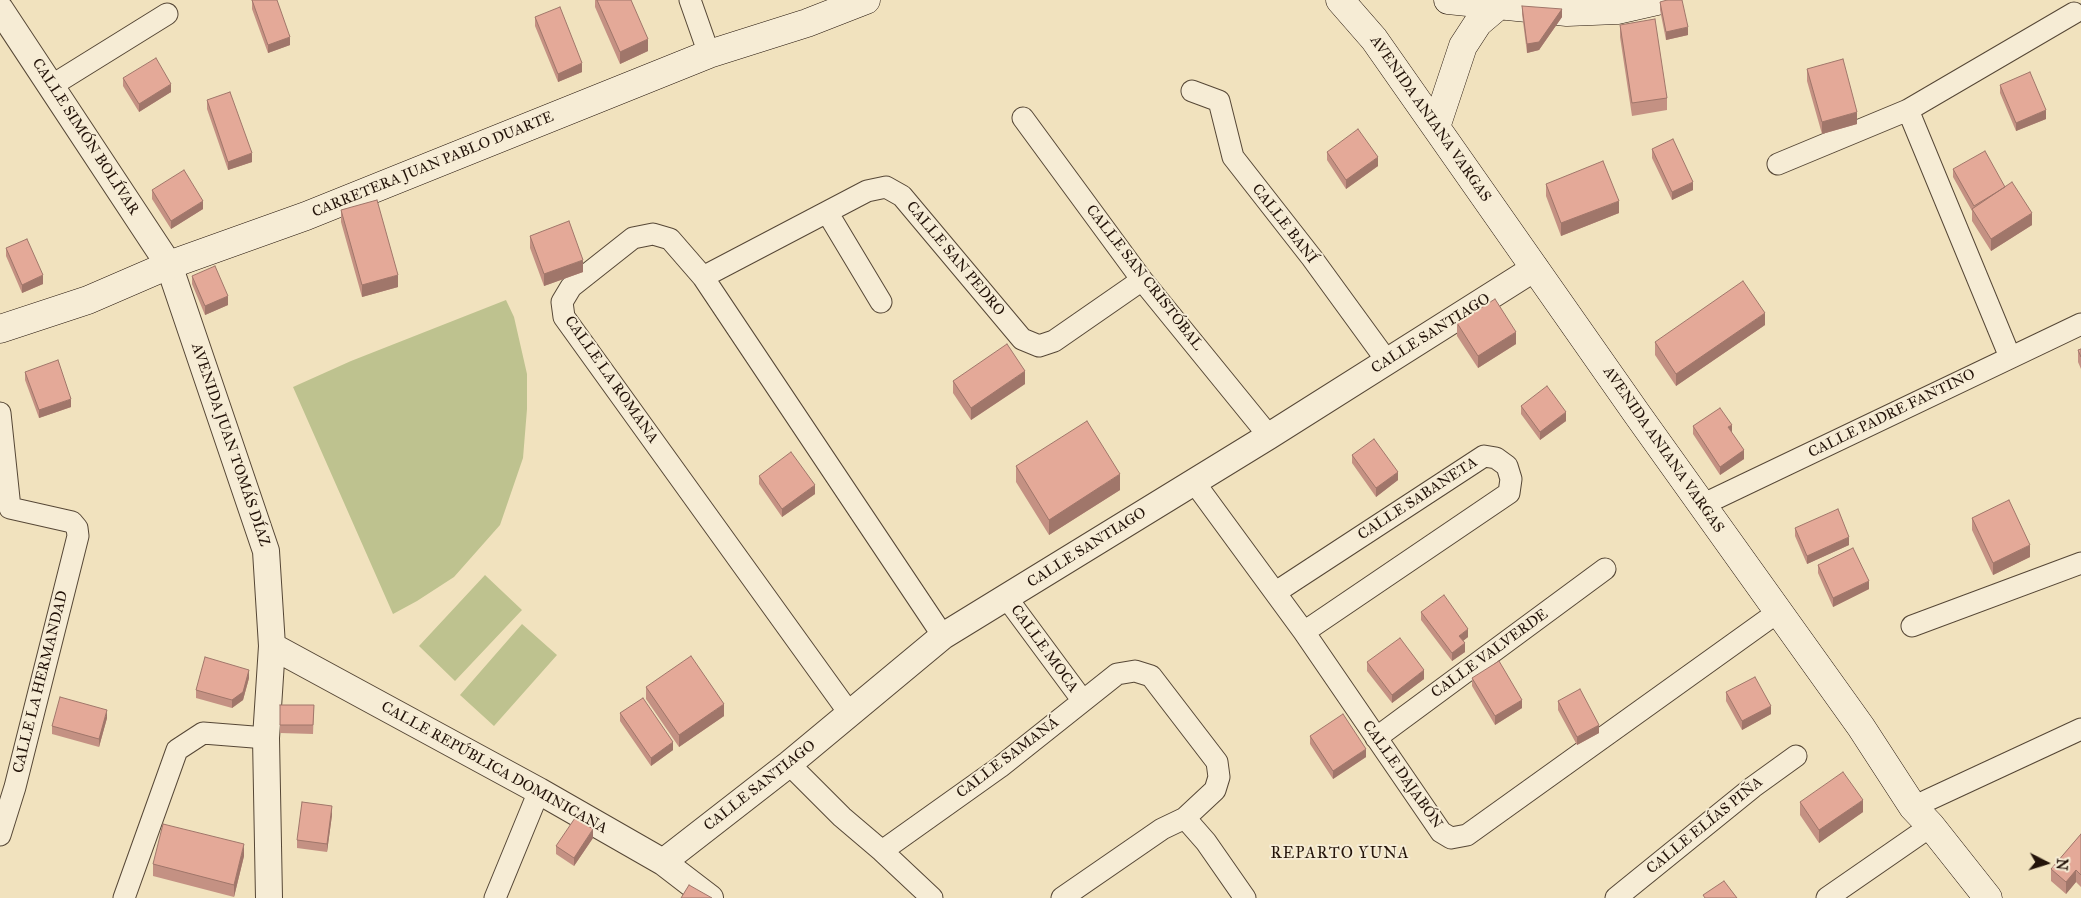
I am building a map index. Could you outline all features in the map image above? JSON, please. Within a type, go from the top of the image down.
[{"type":"main road","name":"CARRETERA JUAN PABLO DUARTE","points":[[0,329],[88,300],[169,265],[306,216],[709,54],[807,23],[866,0]]},
{"type":"main road","name":"AVENIDA ANIANA VARGAS","points":[[1340,0],[1374,39],[1861,727],[1922,817],[1988,898]]},
{"type":"main road","points":[[1448,0],[1567,12],[1617,10],[1662,0]]},
{"type":"main road","points":[[1436,128],[1464,46],[1478,23],[1498,6]]},
{"type":"street","points":[[690,0],[709,54]]},
{"type":"street","name":"CALLE SIMÓN BOLÍVAR","points":[[0,8],[169,265]]},
{"type":"street","points":[[1778,164],[1908,110],[2074,13]]},
{"type":"street","points":[[51,86],[167,14]]},
{"type":"street","name":"CALLE BANÍ","points":[[1192,91],[1219,102],[1233,157],[1312,258],[1387,361]]},
{"type":"street","points":[[1908,110],[2010,357]]},
{"type":"street","name":"CALLE SAN CRISTÓBAL","points":[[1023,118],[1142,280],[1269,436]]},
{"type":"street","name":"CALLE SAN PEDRO","points":[[703,277],[867,191],[886,187],[902,196],[1022,339],[1039,346],[1054,341],[1142,280]]},
{"type":"street","points":[[827,212],[881,302]]},
{"type":"street","name":"CALLE LA ROMANA","points":[[850,714],[564,317],[562,302],[571,287],[633,238],[652,234],[670,239],[703,277],[943,636]]},
{"type":"street","name":"AVENIDA JUAN TOMÁS DÍAZ","points":[[169,265],[266,551],[272,646],[266,738],[269,898]]},
{"type":"street","name":"CALLE SANTIAGO","points":[[663,862],[789,764],[943,636],[1269,436],[1535,268]]},
{"type":"street","name":"CALLE PADRE FANTINO","points":[[1702,504],[2081,324]]},
{"type":"street","points":[[0,413],[5,507]]},
{"type":"street","name":"CALLE SABANETA","points":[[1276,592],[1484,456],[1496,458],[1507,466],[1511,479],[1508,493],[1304,632]]},
{"type":"street","name":"CALLE DAJABÓN","points":[[1194,482],[1276,592],[1441,832],[1451,838],[1467,835],[1778,612]]},
{"type":"street","name":"CALLE LA HERMANDAD","points":[[0,835],[25,748],[78,536],[77,528],[72,522],[5,507]]},
{"type":"street","points":[[1912,626],[2081,563]]},
{"type":"street","name":"CALLE VALVERDE","points":[[1376,738],[1605,569]]},
{"type":"street","name":"CALLE MOCA","points":[[1006,597],[1083,701]]},
{"type":"street","name":"CALLE REPÚBLICA DOMINICANA","points":[[272,646],[539,791],[663,862],[710,898]]},
{"type":"street","name":"CALLE SAMANÁ","points":[[882,850],[1000,768],[1117,674],[1135,671],[1151,676],[1217,762],[1219,777],[1215,790],[1186,818]]},
{"type":"street","points":[[1828,898],[1922,817],[2081,729]]},
{"type":"street","points":[[124,898],[177,750],[203,733],[266,738]]},
{"type":"street","name":"CALLE ELÍAS PIÑA","points":[[1616,898],[1754,787],[1796,756]]},
{"type":"street","points":[[789,764],[842,817],[882,850],[932,898]]},
{"type":"street","points":[[495,898],[539,791]]},
{"type":"street","points":[[1064,897],[1162,830],[1186,818],[1206,842],[1245,898]]},
{"type":"green space","points":[[506,300],[514,317],[527,374],[527,409],[523,458],[500,525],[454,577],[393,614],[293,387],[351,361]]},
{"type":"green space","points":[[485,575],[522,610],[455,681],[419,646]]},
{"type":"green space","points":[[522,624],[557,655],[494,726],[460,695]]},
{"type":"building","points":[[252,0],[277,0],[290,37],[268,45]]},
{"type":"building","points":[[597,0],[631,0],[648,39],[620,52]]},
{"type":"building","points":[[1682,0],[1688,27],[1666,32],[1660,2]]},
{"type":"building","points":[[1522,6],[1562,9],[1539,42],[1527,44]]},
{"type":"building","points":[[560,7],[582,63],[558,74],[535,17]]},
{"type":"building","points":[[1655,19],[1667,98],[1632,103],[1620,25]]},
{"type":"building","points":[[156,58],[171,84],[139,104],[123,78]]},
{"type":"building","points":[[1843,59],[1857,112],[1822,122],[1807,69]]},
{"type":"building","points":[[2030,72],[2046,110],[2016,123],[2000,85]]},
{"type":"building","points":[[230,92],[252,153],[228,162],[207,100]]},
{"type":"building","points":[[1358,129],[1378,157],[1346,180],[1327,152]]},
{"type":"building","points":[[1673,139],[1693,182],[1672,192],[1652,149]]},
{"type":"building","points":[[1985,151],[2005,187],[1974,206],[1953,169]]},
{"type":"building","points":[[1603,161],[1619,201],[1561,223],[1546,184]]},
{"type":"building","points":[[184,170],[203,201],[171,221],[152,190]]},
{"type":"building","points":[[2012,182],[2032,213],[1991,239],[1972,209]]},
{"type":"building","points":[[377,200],[398,275],[362,285],[341,210]]},
{"type":"building","points":[[569,221],[583,260],[544,274],[530,236]]},
{"type":"building","points":[[27,239],[43,275],[22,285],[6,248]]},
{"type":"building","points":[[215,266],[228,296],[205,306],[192,276]]},
{"type":"building","points":[[1743,281],[1765,313],[1676,374],[1655,342]]},
{"type":"building","points":[[1495,299],[1516,332],[1478,356],[1457,323]]},
{"type":"building","points":[[1007,344],[1025,371],[971,408],[953,381]]},
{"type":"building","points":[[58,360],[71,399],[39,410],[25,372]]},
{"type":"building","points":[[1547,386],[1566,412],[1540,432],[1521,406]]},
{"type":"building","points":[[1720,408],[1732,425],[1728,427],[1744,450],[1720,467],[1693,426]]},
{"type":"building","points":[[1087,421],[1120,474],[1049,520],[1016,466]]},
{"type":"building","points":[[1374,439],[1398,472],[1376,488],[1352,455]]},
{"type":"building","points":[[791,452],[815,485],[782,509],[759,476]]},
{"type":"building","points":[[2009,500],[2030,545],[1993,563],[1972,518]]},
{"type":"building","points":[[1838,509],[1849,537],[1807,556],[1795,528]]},
{"type":"building","points":[[1853,548],[1869,581],[1833,598],[1818,565]]},
{"type":"building","points":[[1444,595],[1468,629],[1459,636],[1465,643],[1452,653],[1421,612]]},
{"type":"building","points":[[1400,638],[1424,670],[1392,695],[1367,662]]},
{"type":"building","points":[[691,656],[724,704],[679,735],[646,687]]},
{"type":"building","points":[[205,657],[249,670],[243,692],[232,700],[196,690]]},
{"type":"building","points":[[1499,661],[1522,700],[1495,716],[1472,678]]},
{"type":"building","points":[[1755,677],[1771,706],[1742,721],[1726,692]]},
{"type":"building","points":[[1580,689],[1599,725],[1577,737],[1558,701]]},
{"type":"building","points":[[60,697],[107,710],[99,739],[52,726]]},
{"type":"building","points":[[643,698],[673,742],[651,758],[620,713]]},
{"type":"building","points":[[280,705],[314,705],[313,725],[280,725]]},
{"type":"building","points":[[1343,714],[1366,749],[1333,771],[1310,736]]},
{"type":"building","points":[[1843,772],[1863,800],[1819,830],[1800,802]]},
{"type":"building","points":[[302,802],[332,806],[327,844],[297,840]]},
{"type":"building","points":[[575,818],[593,829],[574,858],[556,846]]},
{"type":"building","points":[[163,824],[244,844],[234,885],[153,864]]},
{"type":"building","points":[[2081,834],[2081,875],[2076,870],[2066,882],[2051,869]]},
{"type":"building","points":[[1724,881],[1737,898],[1705,898],[1703,895]]},
{"type":"building","points":[[689,885],[712,898],[681,898]]},
{"type":"district","name":"REPARTO YUNA","points":[[1340,854]]}]
